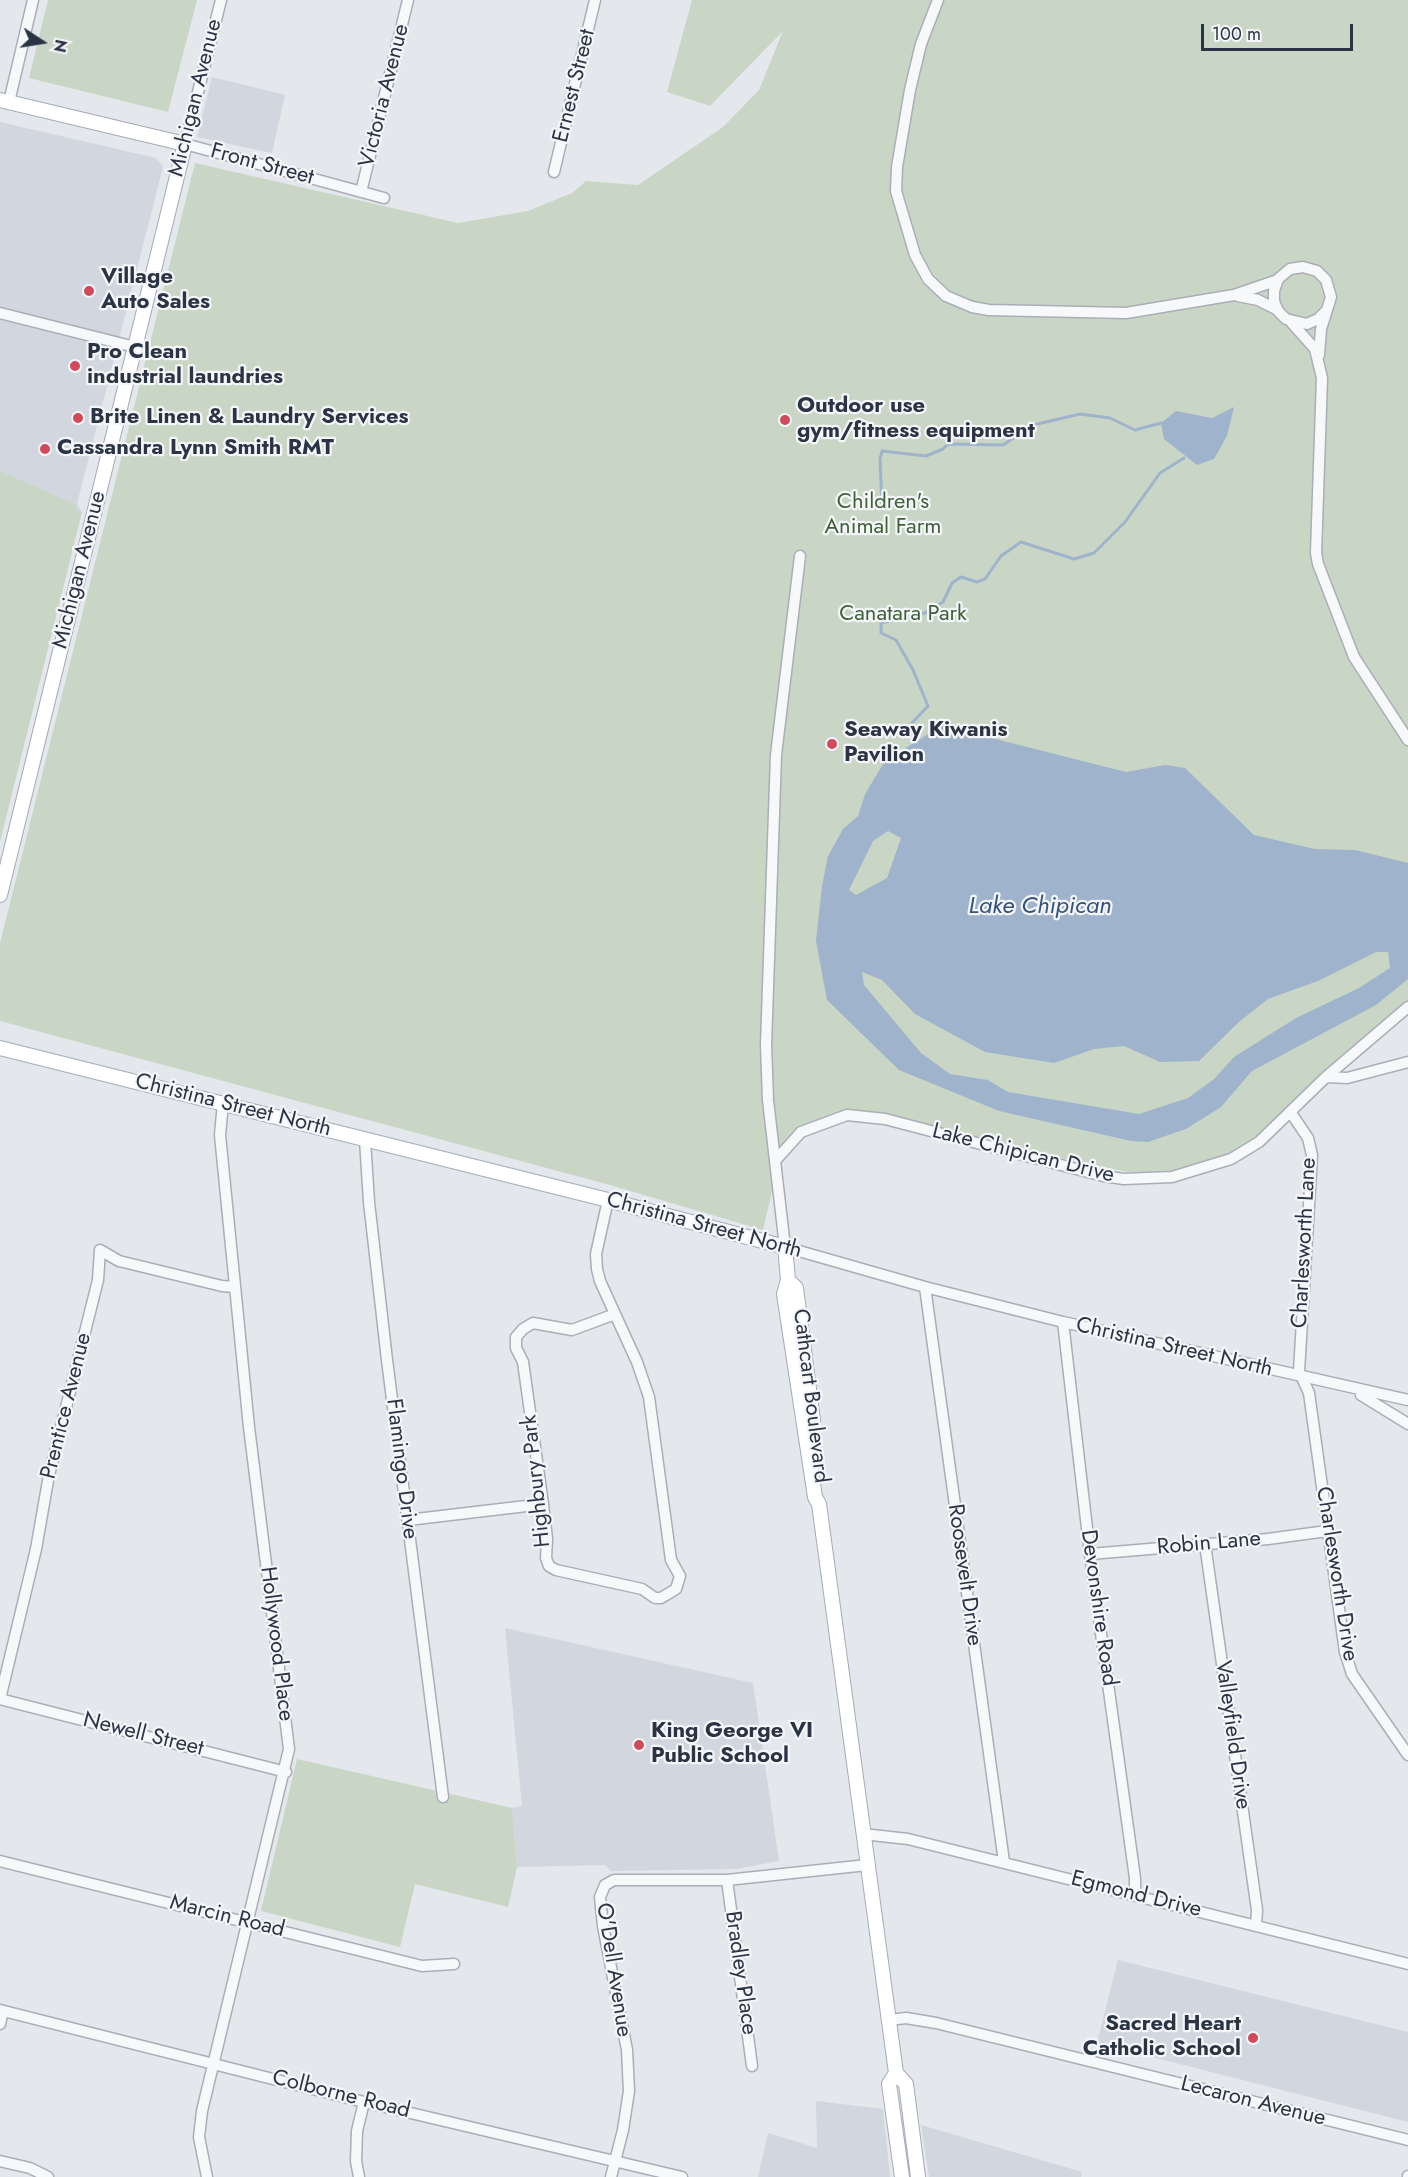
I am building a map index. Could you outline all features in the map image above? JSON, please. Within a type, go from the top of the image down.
[{"type":"main road","name":"Front Street","points":[[4,101],[185,144]]},
{"type":"main road","name":"Michigan Avenue","points":[[0,895],[185,144]]},
{"type":"main road","name":"Christina Street North","points":[[0,1048],[223,1102],[784,1247]]},
{"type":"main road","name":"Cathcart Boulevard","points":[[784,1247],[788,1280],[784,1294],[815,1497],[819,1503],[896,2073]]},
{"type":"main road","points":[[902,2177],[889,2084],[896,2073],[906,2084],[918,2177]]},
{"type":"street","points":[[4,101],[33,0]]},
{"type":"street","name":"Michigan Avenue","points":[[185,144],[221,0]]},
{"type":"street","name":"Victoria Avenue","points":[[361,192],[408,0]]},
{"type":"street","name":"Ernest Street","points":[[554,172],[596,0]]},
{"type":"street","points":[[938,0],[921,44],[910,90],[898,159],[896,191],[909,243],[921,267],[946,296],[972,307],[1027,313],[1126,313],[1234,295],[1278,280],[1286,272],[1296,267],[1317,271],[1326,279],[1330,289],[1330,302],[1321,328],[1319,358],[1322,394],[1318,564],[1354,657],[1408,740]]},
{"type":"street","name":"Front Street","points":[[185,144],[384,198]]},
{"type":"street","points":[[1278,280],[1274,293],[1278,310]]},
{"type":"street","points":[[1234,295],[1258,300],[1278,310],[1308,340],[1319,358]]},
{"type":"street","points":[[1291,322],[1312,322],[1326,311]]},
{"type":"street","points":[[0,313],[135,347]]},
{"type":"street","points":[[784,1247],[766,1063],[775,782],[783,679],[800,556]]},
{"type":"street","name":"Lake Chipican Drive","points":[[775,1161],[801,1132],[847,1115],[885,1119],[1103,1176],[1124,1179],[1172,1177],[1231,1159],[1259,1142],[1326,1077],[1408,1007]]},
{"type":"street","points":[[1326,1077],[1347,1078],[1408,1062]]},
{"type":"street","name":"Hollywood Place","points":[[207,2177],[200,2128],[286,1772],[289,1741],[249,1427],[220,1135],[223,1102]]},
{"type":"street","name":"Charlesworth Lane","points":[[1291,1113],[1303,1130],[1312,1155],[1299,1365],[1302,1378]]},
{"type":"street","name":"Flamingo Drive","points":[[365,1140],[373,1238],[443,1797]]},
{"type":"street","name":"Highbury Park","points":[[608,1200],[596,1254],[597,1269],[637,1362],[649,1397],[671,1560],[680,1576],[676,1589],[667,1597],[655,1598],[642,1589],[552,1568],[546,1558],[547,1539],[543,1504],[523,1362],[516,1348],[516,1337],[533,1323],[572,1330],[615,1314]]},
{"type":"street","name":"Christina Street North","points":[[784,1247],[925,1287],[1063,1322],[1344,1388],[1408,1400]]},
{"type":"street","name":"Prentice Avenue","points":[[0,1699],[36,1549],[49,1475],[98,1280],[100,1250],[119,1261],[222,1286],[235,1287]]},
{"type":"street","name":"Roosevelt Drive","points":[[925,1287],[1004,1862]]},
{"type":"street","name":"Devonshire Road","points":[[1063,1322],[1089,1554],[1135,1878],[1135,1895]]},
{"type":"street","name":"Charlesworth Drive","points":[[1302,1378],[1309,1393],[1345,1652],[1352,1674],[1408,1755]]},
{"type":"street","points":[[1344,1388],[1382,1406],[1408,1424]]},
{"type":"street","points":[[408,1520],[543,1504]]},
{"type":"street","name":"Robin Lane","points":[[1089,1554],[1327,1531]]},
{"type":"street","name":"Valleyfield Drive","points":[[1205,1544],[1257,1910],[1256,1926]]},
{"type":"street","name":"Newell Street","points":[[0,1699],[286,1772]]},
{"type":"street","name":"Egmond Drive","points":[[862,1834],[878,1833],[908,1839],[1408,1964]]},
{"type":"street","name":"Marcin Road","points":[[0,1861],[422,1966],[454,1964]]},
{"type":"street","points":[[727,1880],[867,1865]]},
{"type":"street","name":"O'Dell Avenue","points":[[611,2177],[623,2130],[629,2091],[627,2050],[603,1926],[600,1896],[602,1890],[614,1880],[727,1880]]},
{"type":"street","name":"Bradley Place","points":[[727,1880],[752,2066]]},
{"type":"street","points":[[0,2024],[2,2010]]},
{"type":"street","name":"Colborne Road","points":[[2,2010],[364,2102],[614,2159],[682,2177]]},
{"type":"street","name":"Lecaron Avenue","points":[[889,2020],[906,2018],[936,2023],[1408,2140]]},
{"type":"street","points":[[359,2177],[357,2138],[364,2102]]},
{"type":"street","points":[[0,2161],[30,2168],[48,2177]]},
{"type":"shaded area","points":[[212,77],[285,95],[272,153],[197,137]]},
{"type":"shaded area","points":[[0,122],[156,158],[163,167],[77,504],[82,512],[51,501],[0,477]]},
{"type":"shaded area","name":"King George VI Public School","points":[[505,1628],[753,1683],[779,1861],[736,1869],[611,1871],[605,1865],[517,1867],[512,1808],[522,1806]]},
{"type":"shaded area","name":"Sacred Heart Catholic School","points":[[1118,1960],[1408,2032],[1408,2122],[1097,2043]]},
{"type":"shaded area","points":[[816,2101],[883,2109],[890,2177],[758,2177],[768,2133],[817,2148]]},
{"type":"shaded area","points":[[921,2125],[1082,2172],[1081,2177],[929,2177]]},
{"type":"green space","points":[[48,0],[197,0],[168,112],[29,78]]},
{"type":"green space","name":"Canatara Park","points":[[692,0],[1408,0],[1408,1008],[1259,1142],[1208,1167],[1147,1176],[885,1121],[847,1117],[801,1134],[777,1169],[763,1230],[610,1185],[0,1021],[0,943],[195,163],[458,223],[528,211],[572,193],[586,181],[638,185],[723,127],[759,90],[783,31],[710,106],[667,92]]},
{"type":"green space","points":[[0,471],[77,505],[76,510],[82,512],[0,842]]},
{"type":"green space","points":[[297,1759],[512,1808],[517,1867],[508,1907],[415,1884],[400,1947],[261,1911]]},
{"type":"water","points":[[1234,407],[1227,436],[1214,459],[1197,465],[1164,439],[1161,423],[1176,411],[1212,418]]},
{"type":"water","name":"Lake Chipican","points":[[949,721],[964,731],[1126,772],[1165,765],[1185,768],[1254,835],[1315,849],[1355,850],[1408,863],[1408,979],[1376,1005],[1252,1071],[1221,1107],[1186,1129],[1148,1142],[1131,1141],[999,1111],[899,1070],[827,1000],[816,941],[828,856],[843,829],[858,816],[865,794],[885,761]],"holes":[[[888,831],[901,838],[887,878],[856,895],[849,890],[873,841]],[[1376,952],[1388,952],[1390,968],[1359,988],[1296,1018],[1234,1057],[1214,1079],[1188,1098],[1139,1114],[1008,1092],[988,1080],[950,1074],[921,1053],[864,985],[862,972],[882,980],[915,1014],[985,1052],[1054,1063],[1094,1049],[1124,1046],[1160,1062],[1199,1061],[1240,1021],[1268,999],[1318,981]]]},
{"type":"waterway","points":[[882,508],[880,459],[882,451],[926,456],[943,449],[948,444],[1003,445],[1033,425],[1080,414],[1110,418],[1135,430],[1161,423]]},
{"type":"waterway","points":[[915,740],[910,733],[911,724],[928,706],[913,670],[896,640],[881,633],[881,623],[925,613],[943,602],[952,583],[961,577],[977,582],[985,579],[1001,556],[1021,542],[1074,559],[1094,553],[1125,522],[1160,473],[1184,458]]},
{"type":"place","name":"Village Auto Sales","points":[[89,291]]},
{"type":"place","name":"Pro Clean industrial laundries","points":[[75,366]]},
{"type":"place","name":"Brite Linen & Laundry Services","points":[[78,418]]},
{"type":"place","name":"Outdoor use gym/fitness equipment","points":[[785,420]]},
{"type":"place","name":"Cassandra Lynn Smith RMT","points":[[45,449]]},
{"type":"place","name":"Seaway Kiwanis Pavilion","points":[[832,744]]},
{"type":"place","name":"King George VI Public School","points":[[639,1745]]},
{"type":"place","name":"Sacred Heart Catholic School","points":[[1253,2038]]},
{"type":"park label","name":"Children's Animal Farm","points":[[883,516]]}]
